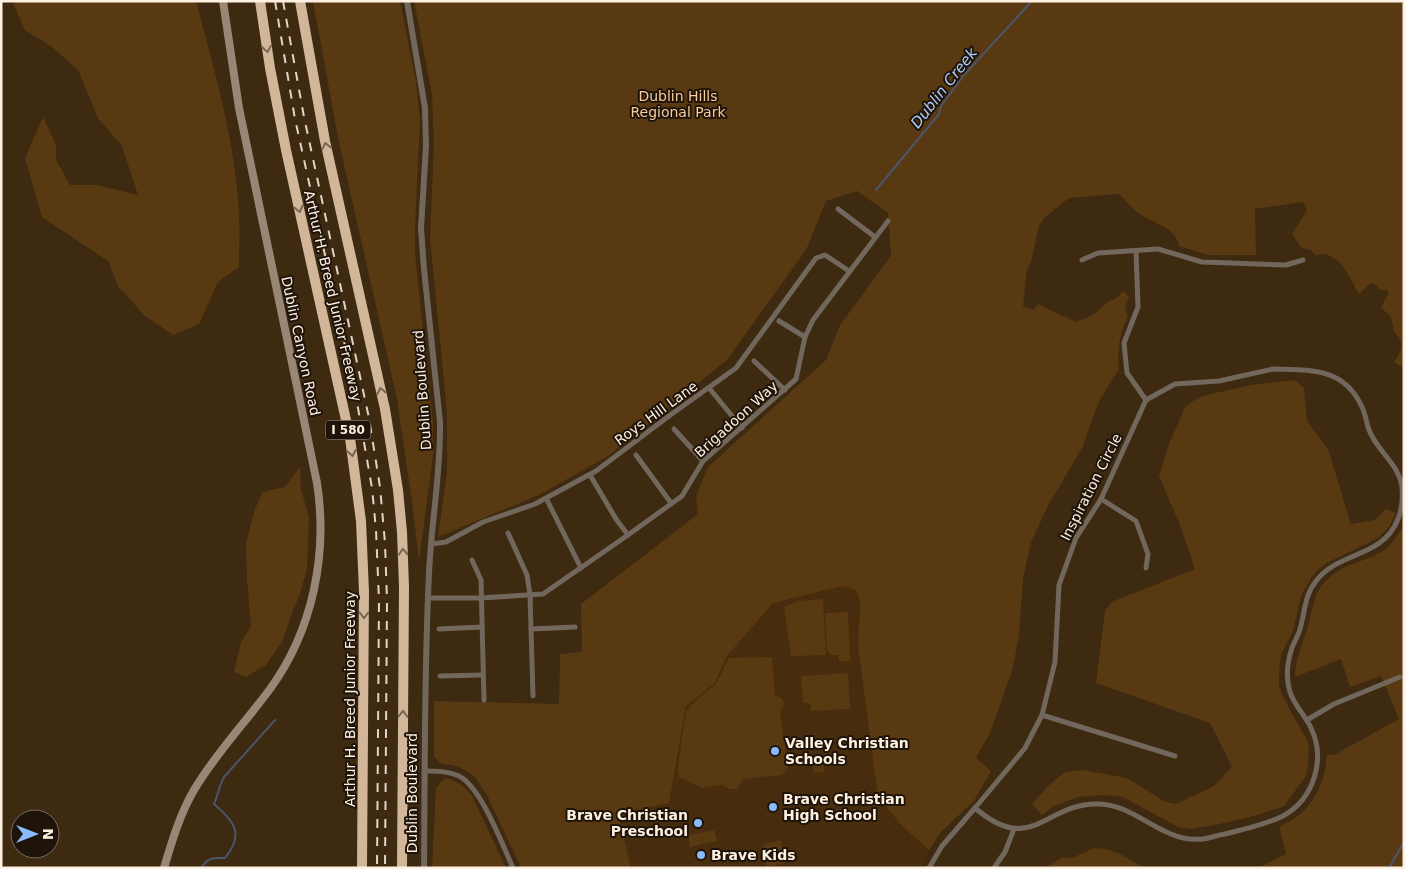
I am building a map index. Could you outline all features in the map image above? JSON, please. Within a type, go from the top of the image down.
[{"type":"highway","name":"Arthur H. Breed Junior Freeway","points":[[260,1],[279,113],[346,417],[358,494],[363,550],[364,599],[362,868]]},
{"type":"highway","name":"Arthur H. Breed Junior Freeway","points":[[300,1],[325,140],[385,409],[398,490],[402,532],[404,594],[402,868]]},
{"type":"main road","name":"Dublin Canyon Road","points":[[164,868],[181,816],[194,790],[218,753],[271,689],[299,637],[310,607],[320,551],[320,514],[316,483],[239,108],[223,1]]},
{"type":"street","name":"Dublin Boulevard","points":[[407,1],[425,108],[426,146],[422,228],[440,422],[440,446],[431,544],[424,701],[424,868]]},
{"type":"street","points":[[838,209],[875,237]]},
{"type":"street","name":"Brigadoon Way","points":[[428,598],[481,598],[543,594],[682,496],[703,461],[796,379],[805,337],[814,320],[888,220]]},
{"type":"street","points":[[1082,260],[1098,253],[1158,248],[1202,262],[1286,266],[1303,260]]},
{"type":"street","points":[[975,808],[982,814],[1014,829],[1034,827],[1084,804],[1098,804],[1121,808],[1172,835],[1202,839],[1256,826],[1283,816],[1303,800],[1309,791],[1315,775],[1317,758],[1315,738],[1307,720],[1291,694],[1287,681],[1290,652],[1300,630],[1303,611],[1310,590],[1328,569],[1371,549],[1386,538],[1398,520],[1403,498],[1396,468],[1372,436],[1361,405],[1348,386],[1331,374],[1309,370],[1273,369],[1219,380],[1175,384],[1146,400],[1127,373],[1124,343],[1138,307],[1136,251]]},
{"type":"street","name":"Roys Hill Lane","points":[[431,544],[446,542],[482,522],[523,509],[590,475],[736,368],[816,258],[825,255],[849,271]]},
{"type":"street","points":[[779,321],[805,337]]},
{"type":"street","points":[[754,361],[785,390]]},
{"type":"street","points":[[709,388],[742,428]]},
{"type":"street","name":"Inspiration Circle","points":[[929,868],[942,846],[1025,748],[1042,715],[1055,662],[1059,585],[1076,538],[1101,499],[1146,400]]},
{"type":"street","points":[[674,429],[703,461]]},
{"type":"street","points":[[636,455],[671,503]]},
{"type":"street","points":[[590,475],[616,519],[628,535]]},
{"type":"street","points":[[546,498],[581,568]]},
{"type":"street","points":[[1101,499],[1136,521],[1148,554],[1146,568]]},
{"type":"street","points":[[508,532],[527,575],[530,595],[533,696]]},
{"type":"street","points":[[472,560],[481,580],[484,700]]},
{"type":"street","points":[[439,629],[482,627]]},
{"type":"street","points":[[531,629],[575,628]]},
{"type":"street","points":[[440,676],[483,675]]},
{"type":"street","points":[[1307,720],[1334,704],[1400,677]]},
{"type":"street","points":[[1042,715],[1175,756]]},
{"type":"street","points":[[425,771],[451,773],[463,778],[472,786],[480,798],[513,868]]},
{"type":"street","points":[[994,868],[1005,852],[1014,829]]},
{"type":"shaded area","name":"Valley Christian Schools","points":[[843,586],[857,590],[860,601],[858,646],[878,796],[902,826],[929,850],[921,868],[631,868],[618,814],[669,803],[686,706],[715,683],[727,656],[773,603]]},
{"type":"green space","points":[[12,1],[196,1],[229,136],[237,190],[239,230],[239,267],[218,282],[199,324],[173,335],[144,315],[118,286],[108,261],[42,217],[25,158],[43,117],[56,145],[56,160],[70,185],[97,185],[138,195],[122,146],[98,118],[78,70],[51,46],[25,30]]},
{"type":"green space","points":[[313,1],[400,1],[416,81],[420,120],[415,253],[433,424],[433,456],[419,561],[397,399],[338,138]]},
{"type":"green space","name":"Dublin Hills Regional Park","points":[[414,1],[1404,1],[1404,372],[1402,367],[1394,362],[1401,347],[1400,339],[1394,332],[1391,317],[1381,307],[1389,293],[1387,290],[1380,290],[1371,283],[1359,294],[1347,272],[1337,260],[1331,256],[1315,255],[1311,250],[1302,248],[1292,234],[1307,210],[1303,202],[1255,209],[1256,255],[1208,255],[1179,246],[1174,235],[1169,230],[1137,212],[1119,194],[1069,198],[1044,218],[1039,226],[1031,262],[1027,269],[1023,306],[1033,310],[1038,304],[1076,322],[1094,314],[1106,303],[1118,297],[1123,291],[1129,297],[1125,307],[1128,317],[1119,343],[1119,371],[1098,404],[1083,446],[1048,506],[1031,542],[1023,579],[1019,635],[1013,668],[990,733],[976,758],[991,771],[974,801],[941,832],[929,850],[902,826],[878,797],[858,646],[860,601],[856,590],[843,586],[773,603],[727,656],[715,683],[686,706],[669,803],[618,814],[631,868],[521,868],[487,795],[477,780],[469,772],[456,766],[440,763],[434,756],[434,701],[559,704],[560,654],[582,652],[581,604],[698,514],[696,496],[708,467],[826,360],[840,325],[891,256],[888,213],[857,191],[826,201],[806,250],[727,360],[608,456],[539,495],[438,537],[447,472],[447,412],[430,238],[434,144],[432,94]]},
{"type":"green space","points":[[1295,380],[1304,388],[1307,421],[1328,449],[1351,524],[1375,520],[1386,509],[1396,513],[1389,527],[1378,538],[1327,563],[1319,569],[1311,578],[1301,596],[1293,631],[1281,655],[1279,686],[1309,747],[1306,776],[1284,806],[1254,816],[1191,829],[1178,827],[1123,797],[1102,795],[1078,797],[1054,806],[1042,815],[1032,804],[1048,786],[1065,772],[1083,770],[1127,778],[1165,802],[1176,804],[1214,786],[1232,767],[1210,723],[1096,683],[1105,611],[1111,602],[1195,569],[1180,525],[1159,476],[1169,444],[1185,407],[1202,396],[1251,385]]},
{"type":"green space","points":[[300,467],[301,489],[309,518],[307,569],[282,642],[266,665],[246,677],[234,672],[241,642],[251,626],[246,543],[255,509],[263,492],[285,487]]},
{"type":"green space","points":[[1404,525],[1404,868],[1258,868],[1286,854],[1279,827],[1294,818],[1309,805],[1322,781],[1327,754],[1334,755],[1399,719],[1381,676],[1350,687],[1341,659],[1295,677],[1295,670],[1314,601],[1324,582],[1343,568],[1381,552],[1388,547]]},
{"type":"green space","points":[[823,599],[826,655],[791,656],[784,607],[798,601]]},
{"type":"green space","points":[[848,612],[850,661],[839,661],[838,655],[831,655],[827,650],[825,613]]},
{"type":"green space","points":[[772,657],[775,695],[783,699],[784,705],[780,711],[788,768],[782,775],[743,779],[737,789],[730,789],[722,785],[702,788],[679,777],[678,766],[686,712],[692,704],[716,684],[729,658]]},
{"type":"green space","points":[[848,673],[850,709],[811,711],[810,703],[803,703],[801,676]]},
{"type":"green space","points":[[812,757],[823,757],[824,772],[814,773]]},
{"type":"green space","points":[[445,778],[460,784],[472,796],[506,868],[432,868],[436,788]]},
{"type":"green space","points":[[714,830],[717,841],[690,847],[688,835]]},
{"type":"green space","points":[[781,840],[785,863],[767,867],[763,844]]},
{"type":"green space","points":[[1094,848],[1116,852],[1146,868],[1044,868],[1063,857],[1072,858]]},
{"type":"waterway","name":"Dublin Creek","points":[[876,190],[939,114],[941,106],[964,75],[1032,1]]},
{"type":"waterway","name":"Dublin Creek","points":[[201,868],[211,859],[225,858],[235,842],[236,835],[232,822],[214,804],[222,780],[275,720]]},
{"type":"waterway","points":[[1389,868],[1404,842]]},
{"type":"railway","points":[[275,1],[295,119],[355,391],[372,488],[379,600],[377,868]]},
{"type":"railway","points":[[283,1],[304,117],[369,418],[380,487],[385,543],[387,600],[385,868]]},
{"type":"place","name":"Valley Christian Schools","points":[[775,751]]},
{"type":"place","name":"Brave Christian High School","points":[[773,807]]},
{"type":"place","name":"Brave Christian Preschool","points":[[698,823]]},
{"type":"place","name":"Brave Kids","points":[[701,855]]}]
